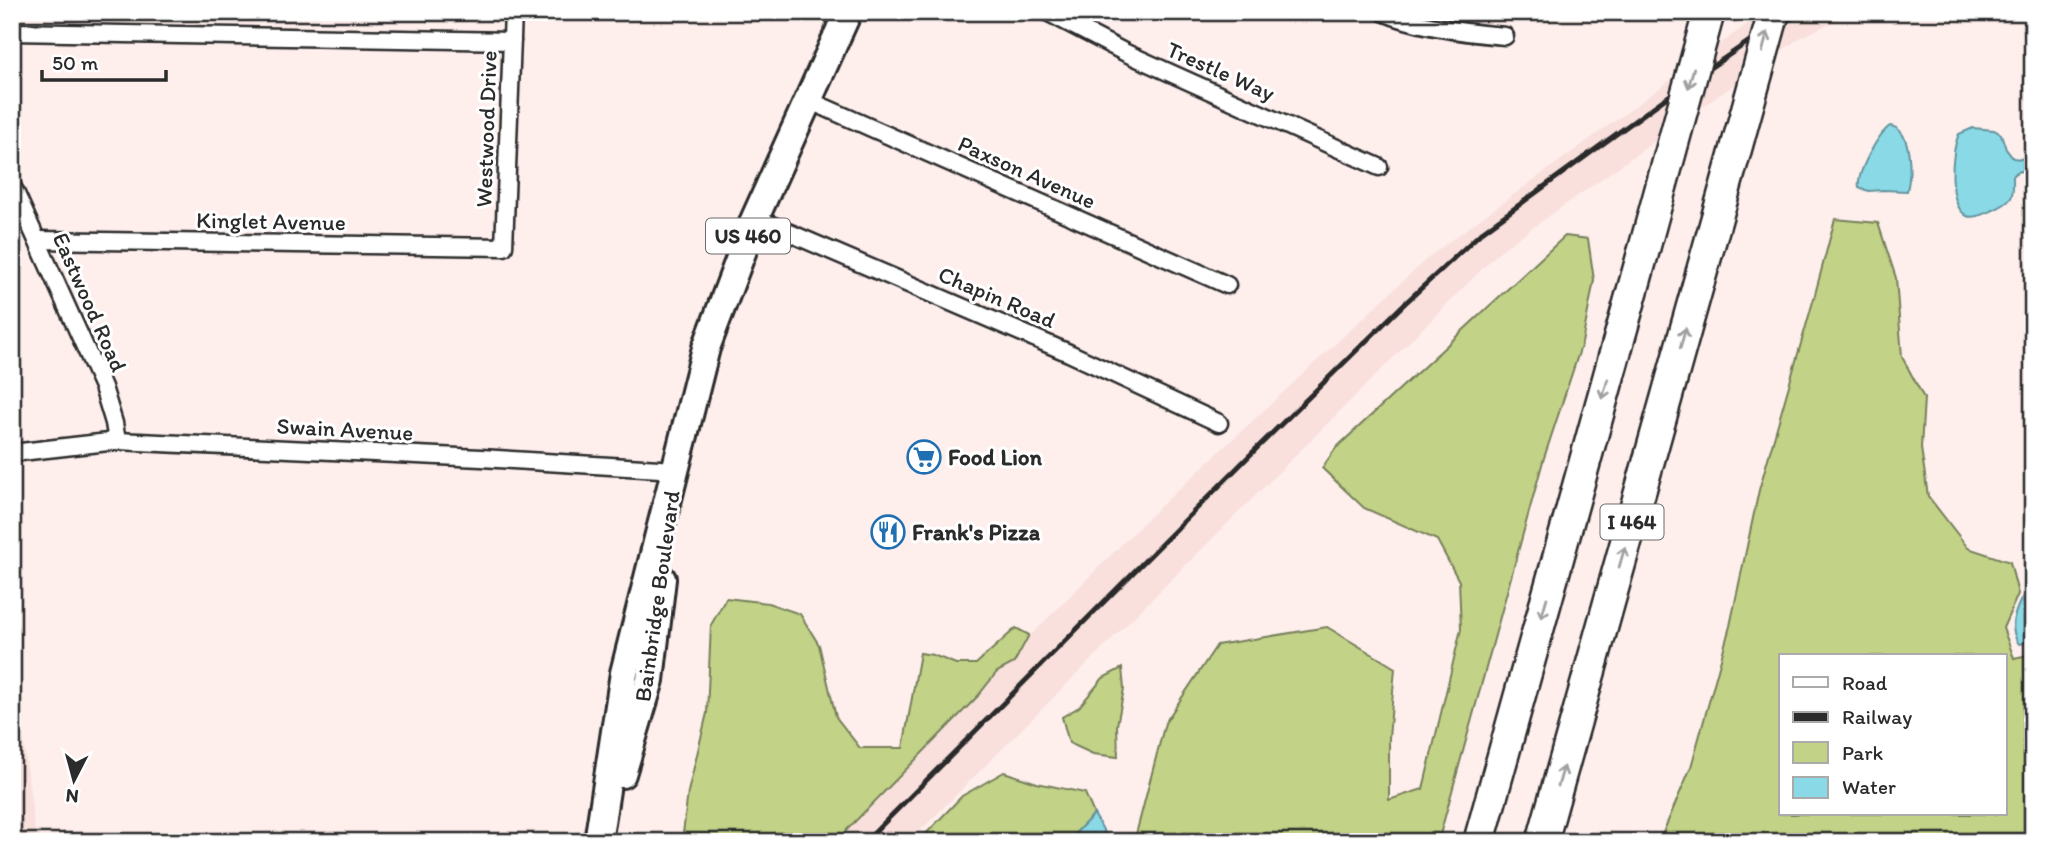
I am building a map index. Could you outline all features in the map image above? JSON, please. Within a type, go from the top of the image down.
[{"type":"highway","name":"I 464","points":[[1479,842],[1709,12]]},
{"type":"highway","name":"I 464","points":[[1542,842],[1773,12]]},
{"type":"main road","name":"Bainbridge Boulevard","points":[[600,842],[624,673],[706,348],[755,218],[848,12]]},
{"type":"street","name":"Westwood Drive","points":[[504,247],[513,12]]},
{"type":"street","name":"Trestle Way","points":[[1047,12],[1126,53],[1379,167]]},
{"type":"street","points":[[1383,12],[1421,24],[1505,36]]},
{"type":"street","points":[[12,32],[512,41]]},
{"type":"street","name":"Paxson Avenue","points":[[808,100],[1227,285]]},
{"type":"street","name":"Eastwood Road","points":[[12,185],[103,387],[117,441]]},
{"type":"street","name":"Chapin Road","points":[[755,218],[1056,347],[1219,424]]},
{"type":"street","name":"Kinglet Avenue","points":[[37,240],[504,247]]},
{"type":"street","name":"Swain Avenue","points":[[12,453],[117,441],[676,470]]},
{"type":"shaded area","points":[[1764,12],[1853,12],[1800,38],[1500,251],[909,842],[824,842],[1150,516],[1432,254]]},
{"type":"shaded area","points":[[12,644],[36,842],[12,842]]},
{"type":"green space","points":[[1835,219],[1878,223],[1896,278],[1902,357],[1924,398],[1921,448],[1928,496],[1968,548],[2010,562],[2018,594],[2003,628],[2014,658],[2033,654],[2033,842],[1659,842],[1691,767],[1730,626],[1759,490]]},
{"type":"green space","points":[[1565,236],[1588,239],[1594,280],[1582,343],[1543,461],[1438,842],[1134,842],[1165,723],[1217,645],[1327,627],[1395,668],[1389,738],[1389,800],[1423,789],[1461,629],[1459,581],[1437,540],[1364,508],[1322,468],[1336,448]]},
{"type":"green space","points":[[726,598],[768,603],[800,614],[819,645],[836,717],[860,748],[903,748],[920,653],[956,664],[976,664],[1016,628],[1029,635],[1014,663],[997,672],[977,697],[835,842],[682,842],[688,792],[707,713],[711,625]]},
{"type":"green space","points":[[1122,668],[1124,689],[1117,725],[1118,757],[1093,754],[1069,743],[1062,717],[1079,707],[1103,678]]},
{"type":"green space","points":[[1004,772],[1037,783],[1085,793],[1094,814],[1067,842],[918,842],[962,796]]},
{"type":"water","points":[[1890,126],[1903,135],[1907,143],[1907,191],[1869,191],[1859,188],[1861,174],[1869,155]]},
{"type":"water","points":[[1973,128],[1994,130],[2001,134],[2006,149],[2013,158],[2021,159],[2033,152],[2033,175],[2017,172],[2013,176],[2013,193],[2008,201],[1971,217],[1961,210],[1956,201],[1952,177],[1959,134]]},
{"type":"water","points":[[2033,578],[2033,642],[2019,644],[2013,628],[2014,619]]},
{"type":"water","points":[[1094,814],[1110,842],[1067,842]]},
{"type":"railway","points":[[865,842],[1257,448],[1482,232],[1663,100],[1748,42],[1803,12]]},
{"type":"place","name":"Food Lion","points":[[924,457]]},
{"type":"place","name":"Frank's Pizza","points":[[888,532]]}]
